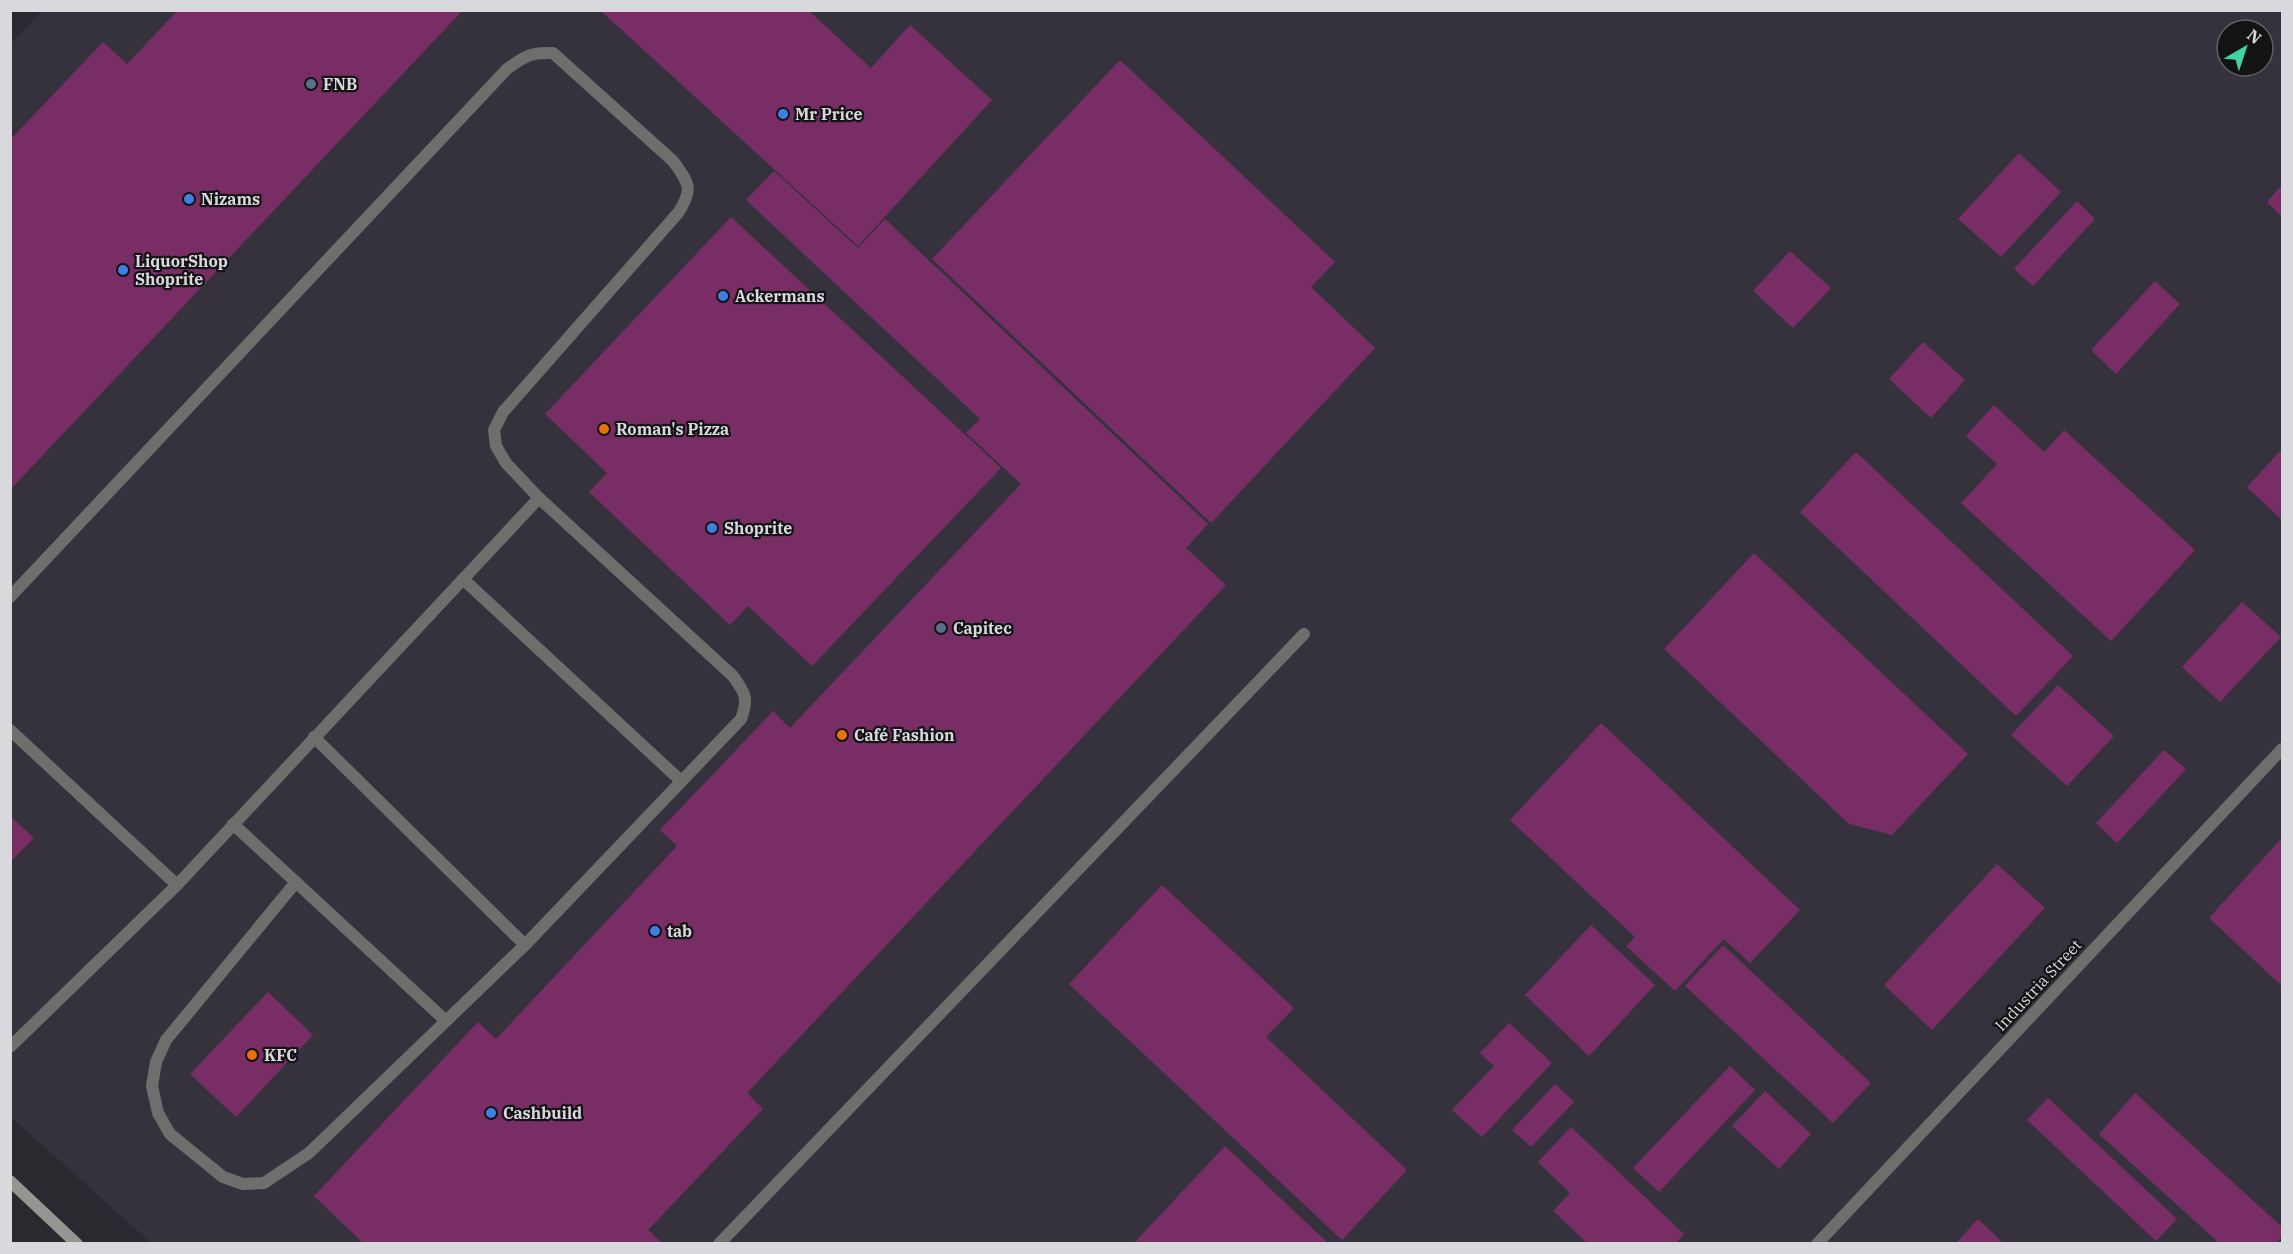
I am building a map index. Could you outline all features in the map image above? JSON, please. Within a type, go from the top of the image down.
[{"type":"street","points":[[10,597],[507,69],[524,57],[536,52],[553,53],[673,161],[686,179],[690,192],[678,213],[503,412],[494,430],[496,446],[506,463],[539,498],[719,661],[744,691],[746,705],[741,719],[525,945],[309,1153],[264,1183],[243,1184],[223,1177],[170,1134],[158,1113],[152,1086],[156,1062],[166,1040],[296,882]]},
{"type":"street","points":[[10,1047],[177,885],[539,498]]},
{"type":"street","points":[[463,579],[681,781]]},
{"type":"street","points":[[719,1244],[1304,634]]},
{"type":"street","points":[[10,730],[177,885]]},
{"type":"street","points":[[314,737],[525,945]]},
{"type":"street","name":"Industria Street","points":[[1817,1244],[2283,749]]},
{"type":"street","points":[[234,824],[446,1021]]},
{"type":"street","points":[[10,1181],[77,1244]]},
{"type":"shaded area","points":[[42,11],[2282,11],[2282,1243],[151,1243],[11,1117],[10,44]]},
{"type":"building","points":[[178,10],[463,10],[10,490],[10,140],[103,42],[127,64]]},
{"type":"building","points":[[600,10],[808,10],[871,68],[910,25],[992,100],[858,246]]},
{"type":"building","points":[[1120,60],[1335,262],[1311,287],[1375,348],[1211,523],[932,259]]},
{"type":"building","points":[[2019,153],[2061,192],[2001,257],[1958,219]]},
{"type":"building","points":[[774,171],[858,248],[885,219],[1208,524],[1186,548],[1226,585],[747,1093],[763,1109],[648,1230],[663,1244],[364,1244],[314,1196],[478,1022],[496,1039],[677,846],[660,830],[773,711],[790,728],[1021,484],[966,433],[980,419],[746,200]]},
{"type":"building","points":[[2282,185],[2282,217],[2267,202]]},
{"type":"building","points":[[2077,201],[2095,219],[2033,286],[2014,269]]},
{"type":"building","points":[[731,217],[1001,468],[812,666],[748,606],[730,625],[589,492],[607,473],[545,414]]},
{"type":"building","points":[[1790,251],[1831,288],[1793,328],[1753,291]]},
{"type":"building","points":[[2155,281],[2180,304],[2116,374],[2091,350]]},
{"type":"building","points":[[1923,342],[1965,380],[1931,418],[1889,379]]},
{"type":"building","points":[[1994,405],[2044,452],[2064,430],[2195,550],[2111,641],[1961,503],[1997,464],[1966,436]]},
{"type":"building","points":[[2282,449],[2282,520],[2247,487]]},
{"type":"building","points":[[1856,452],[2073,656],[2016,716],[1800,512]]},
{"type":"building","points":[[1754,553],[1968,754],[1892,835],[1849,824],[1664,649]]},
{"type":"building","points":[[2242,602],[2281,637],[2220,702],[2182,667]]},
{"type":"building","points":[[2058,685],[2114,736],[2067,786],[2011,735]]},
{"type":"building","points":[[1601,723],[1800,910],[1750,963],[1724,939],[1675,991],[1626,946],[1635,937],[1510,820]]},
{"type":"building","points":[[2164,750],[2186,769],[2117,843],[2096,823]]},
{"type":"building","points":[[10,816],[34,838],[10,862]]},
{"type":"building","points":[[2282,838],[2282,986],[2209,918]]},
{"type":"building","points":[[1997,864],[2045,908],[1932,1030],[1884,985]]},
{"type":"building","points":[[1162,885],[1294,1008],[1266,1037],[1407,1170],[1342,1240],[1069,984]]},
{"type":"building","points":[[1591,925],[1655,985],[1589,1056],[1525,995]]},
{"type":"building","points":[[1723,945],[1871,1083],[1833,1123],[1685,986]]},
{"type":"building","name":"KFC","points":[[268,992],[313,1035],[236,1117],[190,1074]]},
{"type":"building","points":[[1509,1023],[1552,1063],[1482,1137],[1452,1110],[1494,1066],[1480,1053]]},
{"type":"building","points":[[1730,1066],[1755,1090],[1659,1192],[1633,1168]]},
{"type":"building","points":[[1555,1084],[1574,1102],[1531,1147],[1512,1130]]},
{"type":"building","points":[[1765,1091],[1811,1134],[1779,1169],[1732,1126]]},
{"type":"building","points":[[2135,1093],[2282,1227],[2282,1236],[2276,1244],[2220,1244],[2099,1134]]},
{"type":"building","points":[[2048,1098],[2177,1219],[2156,1241],[2027,1120]]},
{"type":"building","points":[[1571,1127],[1684,1234],[1675,1244],[1588,1244],[1553,1211],[1570,1193],[1538,1162]]},
{"type":"building","points":[[1225,1146],[1329,1244],[1133,1244]]},
{"type":"building","points":[[1978,1219],[2004,1244],[1955,1244]]},
{"type":"place","name":"FNB","points":[[311,84]]},
{"type":"place","name":"Mr Price","points":[[783,114]]},
{"type":"place","name":"Nizams","points":[[189,199]]},
{"type":"place","name":"LiquorShop Shoprite","points":[[123,270]]},
{"type":"place","name":"Ackermans","points":[[723,296]]},
{"type":"place","name":"Roman's Pizza","points":[[604,429]]},
{"type":"place","name":"Shoprite","points":[[712,528]]},
{"type":"place","name":"Capitec","points":[[941,628]]},
{"type":"place","name":"Café Fashion","points":[[842,735]]},
{"type":"place","name":"tab","points":[[655,931]]},
{"type":"place","name":"KFC","points":[[252,1055]]},
{"type":"place","name":"Cashbuild","points":[[491,1113]]}]
